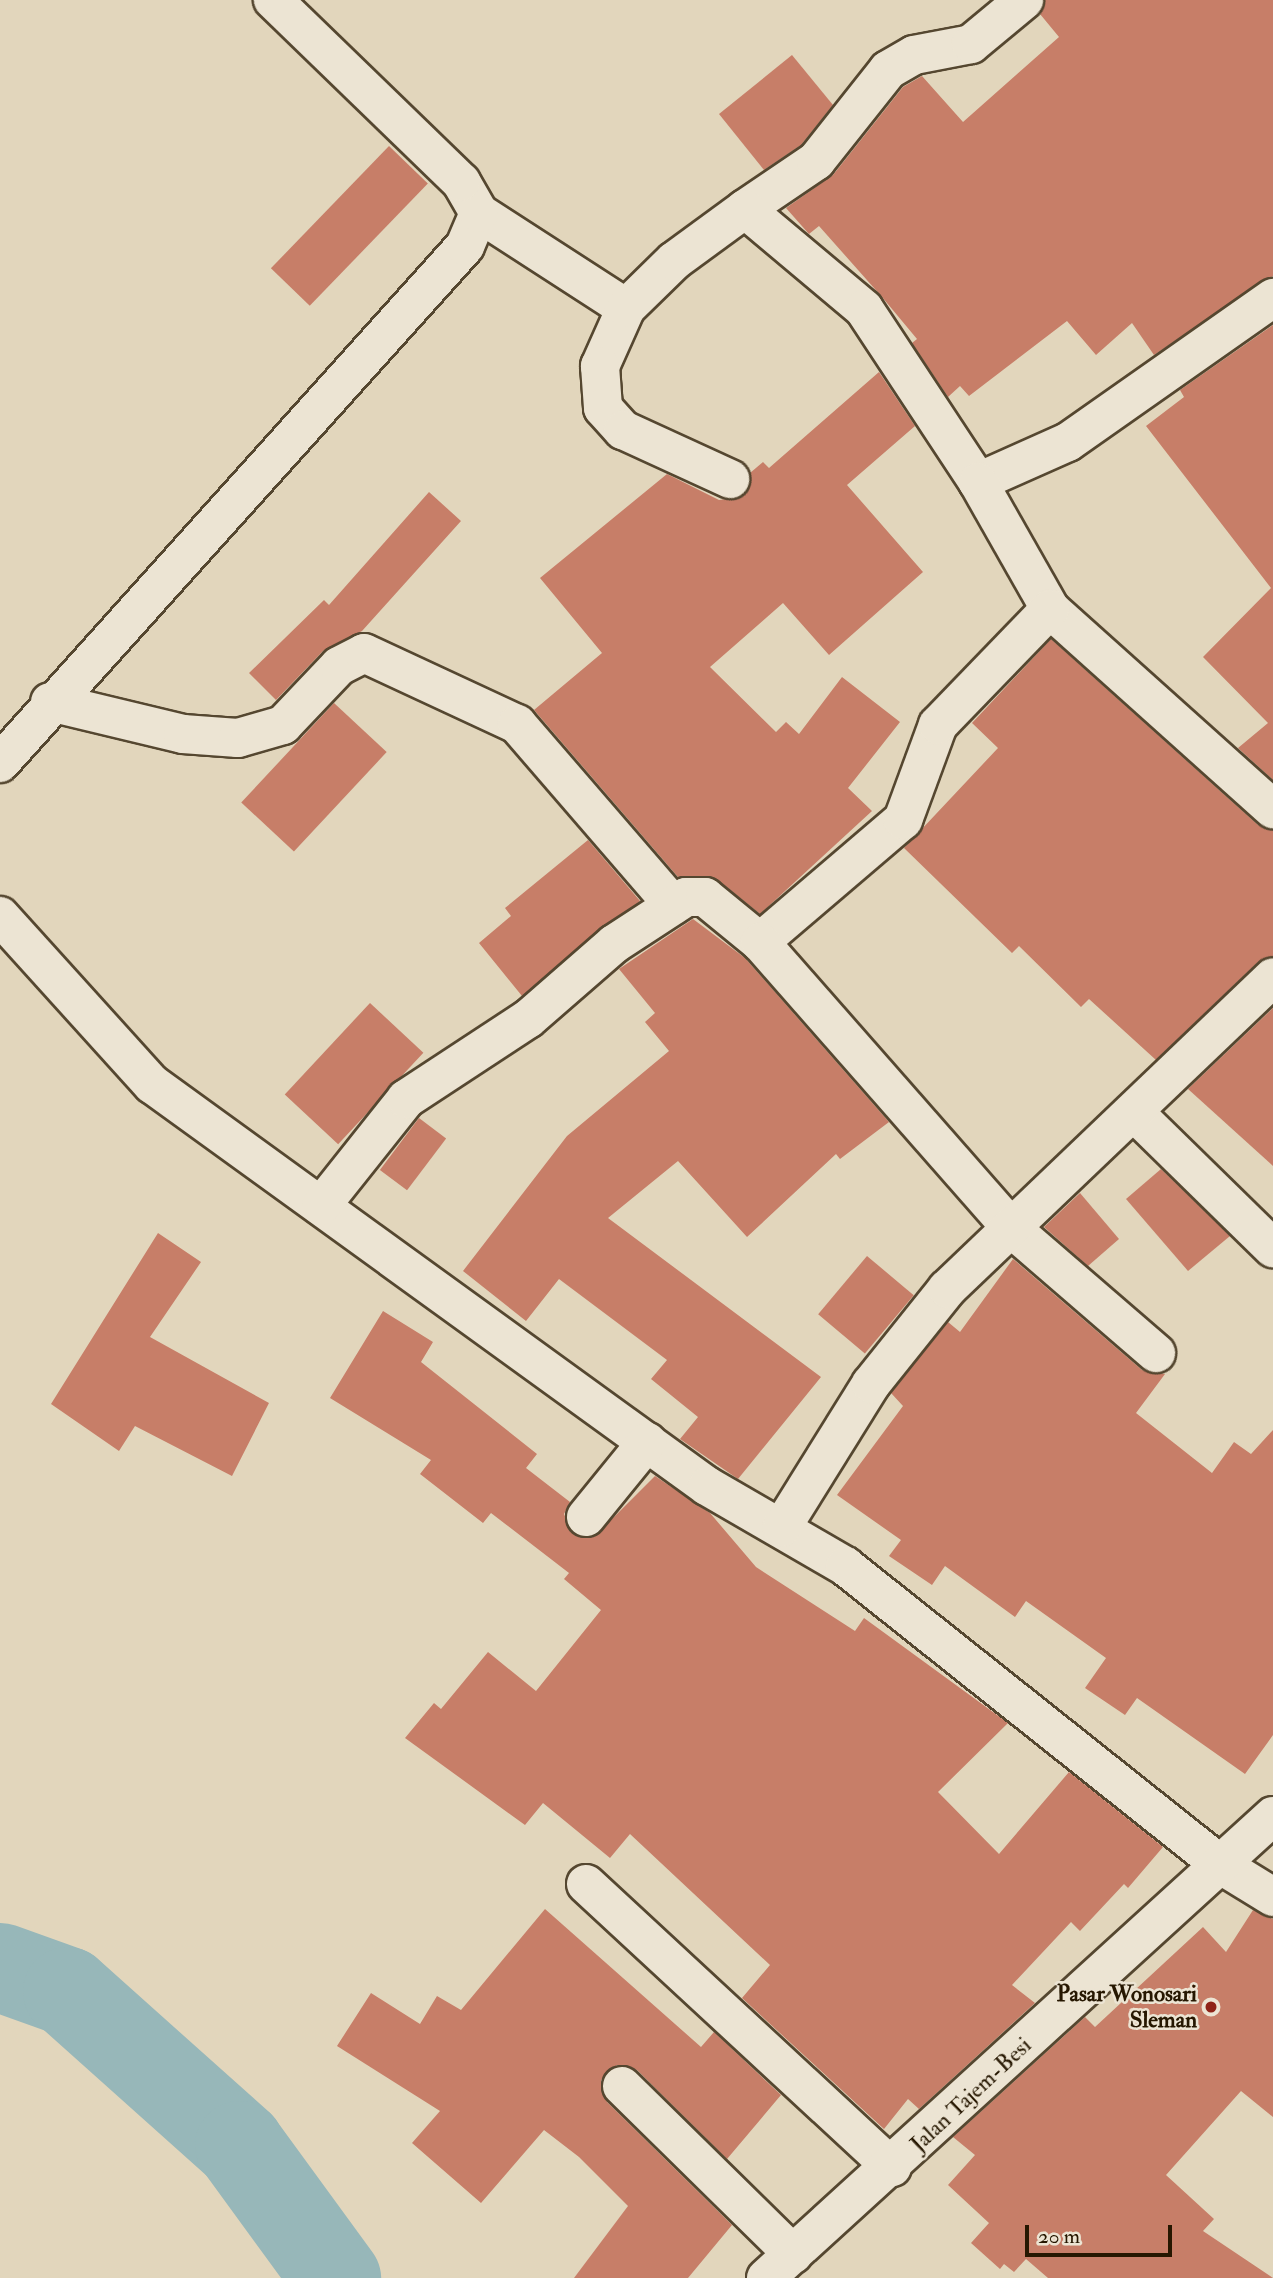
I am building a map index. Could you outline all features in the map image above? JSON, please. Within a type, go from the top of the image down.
[{"type":"street","points":[[273,0],[461,182],[479,213],[626,308]]},
{"type":"street","points":[[730,479],[623,430],[603,408],[600,366],[626,308],[674,261],[816,161],[888,70],[914,55],[971,44],[1024,0]]},
{"type":"street","points":[[745,209],[864,309],[978,482],[1050,609],[1273,809]]},
{"type":"street","points":[[0,763],[50,702],[465,246],[479,213]]},
{"type":"street","points":[[978,482],[1068,442],[1273,298]]},
{"type":"street","points":[[760,942],[903,820],[938,725],[1050,609]]},
{"type":"street","points":[[50,702],[183,734],[238,738],[283,725],[339,666],[364,653],[517,724],[673,905]]},
{"type":"street","points":[[321,1206],[406,1099],[528,1019],[614,944],[673,905],[705,897],[760,942],[1010,1227],[1156,1353]]},
{"type":"street","points":[[0,916],[152,1084],[707,1486],[782,1527],[845,1566],[1221,1865],[1273,1897]]},
{"type":"street","points":[[782,1527],[871,1384],[947,1289],[1010,1227],[1136,1114],[1273,978]]},
{"type":"street","points":[[1136,1114],[1273,1248]]},
{"type":"street","points":[[586,1517],[647,1442]]},
{"type":"street","name":"Jalan Tajem-Besi","points":[[780,2266],[892,2168],[1273,1816]]},
{"type":"street","points":[[586,1884],[892,2168]]},
{"type":"street","points":[[622,2087],[780,2266]]},
{"type":"building","points":[[1045,0],[1273,0],[1273,276],[1154,355],[1132,323],[1096,355],[1067,321],[969,396],[960,386],[948,397],[912,343],[917,339],[882,297],[819,226],[809,234],[786,208],[833,175],[903,87],[922,76],[963,122],[1059,37],[1040,14]]},
{"type":"building","points":[[792,55],[833,105],[801,145],[764,170],[719,114]]},
{"type":"building","points":[[389,146],[428,184],[310,306],[271,268]]},
{"type":"building","points":[[1273,325],[1273,780],[1238,748],[1268,723],[1203,657],[1271,588],[1146,426],[1184,397],[1180,390]]},
{"type":"building","points":[[879,372],[915,426],[847,485],[923,572],[829,655],[783,603],[710,667],[776,732],[786,722],[799,734],[842,677],[900,722],[848,788],[872,811],[760,914],[718,880],[678,877],[534,710],[602,653],[540,578],[667,474],[719,500],[742,497],[750,473],[763,462],[769,468]]},
{"type":"building","points":[[429,492],[461,521],[362,631],[323,651],[276,700],[249,673],[324,600],[329,605]]},
{"type":"building","points":[[1051,639],[1258,825],[1273,830],[1273,957],[1258,962],[1156,1060],[1089,999],[1081,1007],[1019,946],[1012,953],[904,848],[998,748],[972,723]]},
{"type":"building","points":[[334,703],[387,752],[294,852],[241,802]]},
{"type":"building","points":[[588,840],[640,901],[522,996],[479,943],[511,916],[505,908]]},
{"type":"building","points":[[693,919],[745,958],[889,1122],[840,1159],[836,1154],[747,1237],[678,1161],[608,1218],[821,1377],[738,1479],[680,1439],[698,1417],[651,1379],[667,1360],[559,1279],[526,1321],[463,1271],[567,1136],[669,1051],[645,1022],[655,1013],[619,969]]},
{"type":"building","points":[[370,1003],[423,1053],[338,1144],[285,1094]]},
{"type":"building","points":[[1273,1008],[1273,1166],[1188,1089]]},
{"type":"building","points":[[419,1118],[446,1138],[407,1190],[380,1170]]},
{"type":"building","points":[[1161,1169],[1230,1236],[1188,1271],[1126,1199]]},
{"type":"building","points":[[1080,1193],[1119,1239],[1088,1266],[1044,1227]]},
{"type":"building","points":[[158,1233],[201,1262],[150,1337],[269,1403],[232,1476],[135,1426],[119,1451],[51,1404]]},
{"type":"building","points":[[867,1256],[914,1295],[865,1353],[818,1314]]},
{"type":"building","points":[[1013,1259],[1142,1370],[1165,1374],[1136,1413],[1212,1473],[1234,1442],[1251,1454],[1273,1430],[1273,1735],[1245,1774],[1137,1698],[1125,1715],[1085,1688],[1106,1658],[1026,1601],[1015,1617],[945,1566],[932,1585],[889,1556],[901,1540],[837,1495],[903,1406],[891,1393],[948,1322],[960,1332]]},
{"type":"building","points":[[383,1311],[433,1342],[421,1362],[537,1454],[526,1468],[570,1502],[564,1514],[573,1534],[594,1537],[655,1476],[710,1513],[756,1567],[855,1631],[864,1618],[1008,1723],[938,1792],[999,1854],[1069,1772],[1163,1847],[1128,1888],[1124,1884],[1080,1931],[1071,1922],[1012,1985],[1035,2003],[919,2109],[908,2099],[884,2129],[742,1998],[770,1965],[630,1834],[610,1858],[543,1803],[525,1825],[405,1738],[434,1703],[441,1709],[488,1652],[536,1691],[601,1610],[564,1579],[569,1573],[491,1513],[483,1523],[420,1474],[431,1460],[330,1398]]},
{"type":"building","points":[[545,1909],[701,2047],[714,2032],[781,2095],[727,2159],[637,2070],[617,2065],[601,2080],[607,2102],[732,2225],[688,2278],[574,2278],[628,2206],[579,2157],[544,2130],[481,2203],[412,2143],[440,2111],[337,2046],[371,1993],[420,2024],[437,1996],[461,2010]]},
{"type":"building","points":[[1253,1910],[1273,1919],[1273,2117],[1241,2091],[1166,2175],[1214,2219],[1203,2231],[1273,2278],[1048,2278],[1026,2259],[1014,2272],[1004,2264],[1000,2269],[971,2243],[989,2223],[948,2185],[975,2155],[953,2137],[1085,2017],[1095,2027],[1203,1927],[1226,1952]]},
{"type":"waterway","points":[[0,1967],[67,1991],[239,2145],[336,2278]]},
{"type":"place","name":"Pasar Wonosari Sleman","points":[[1211,2007]]}]
